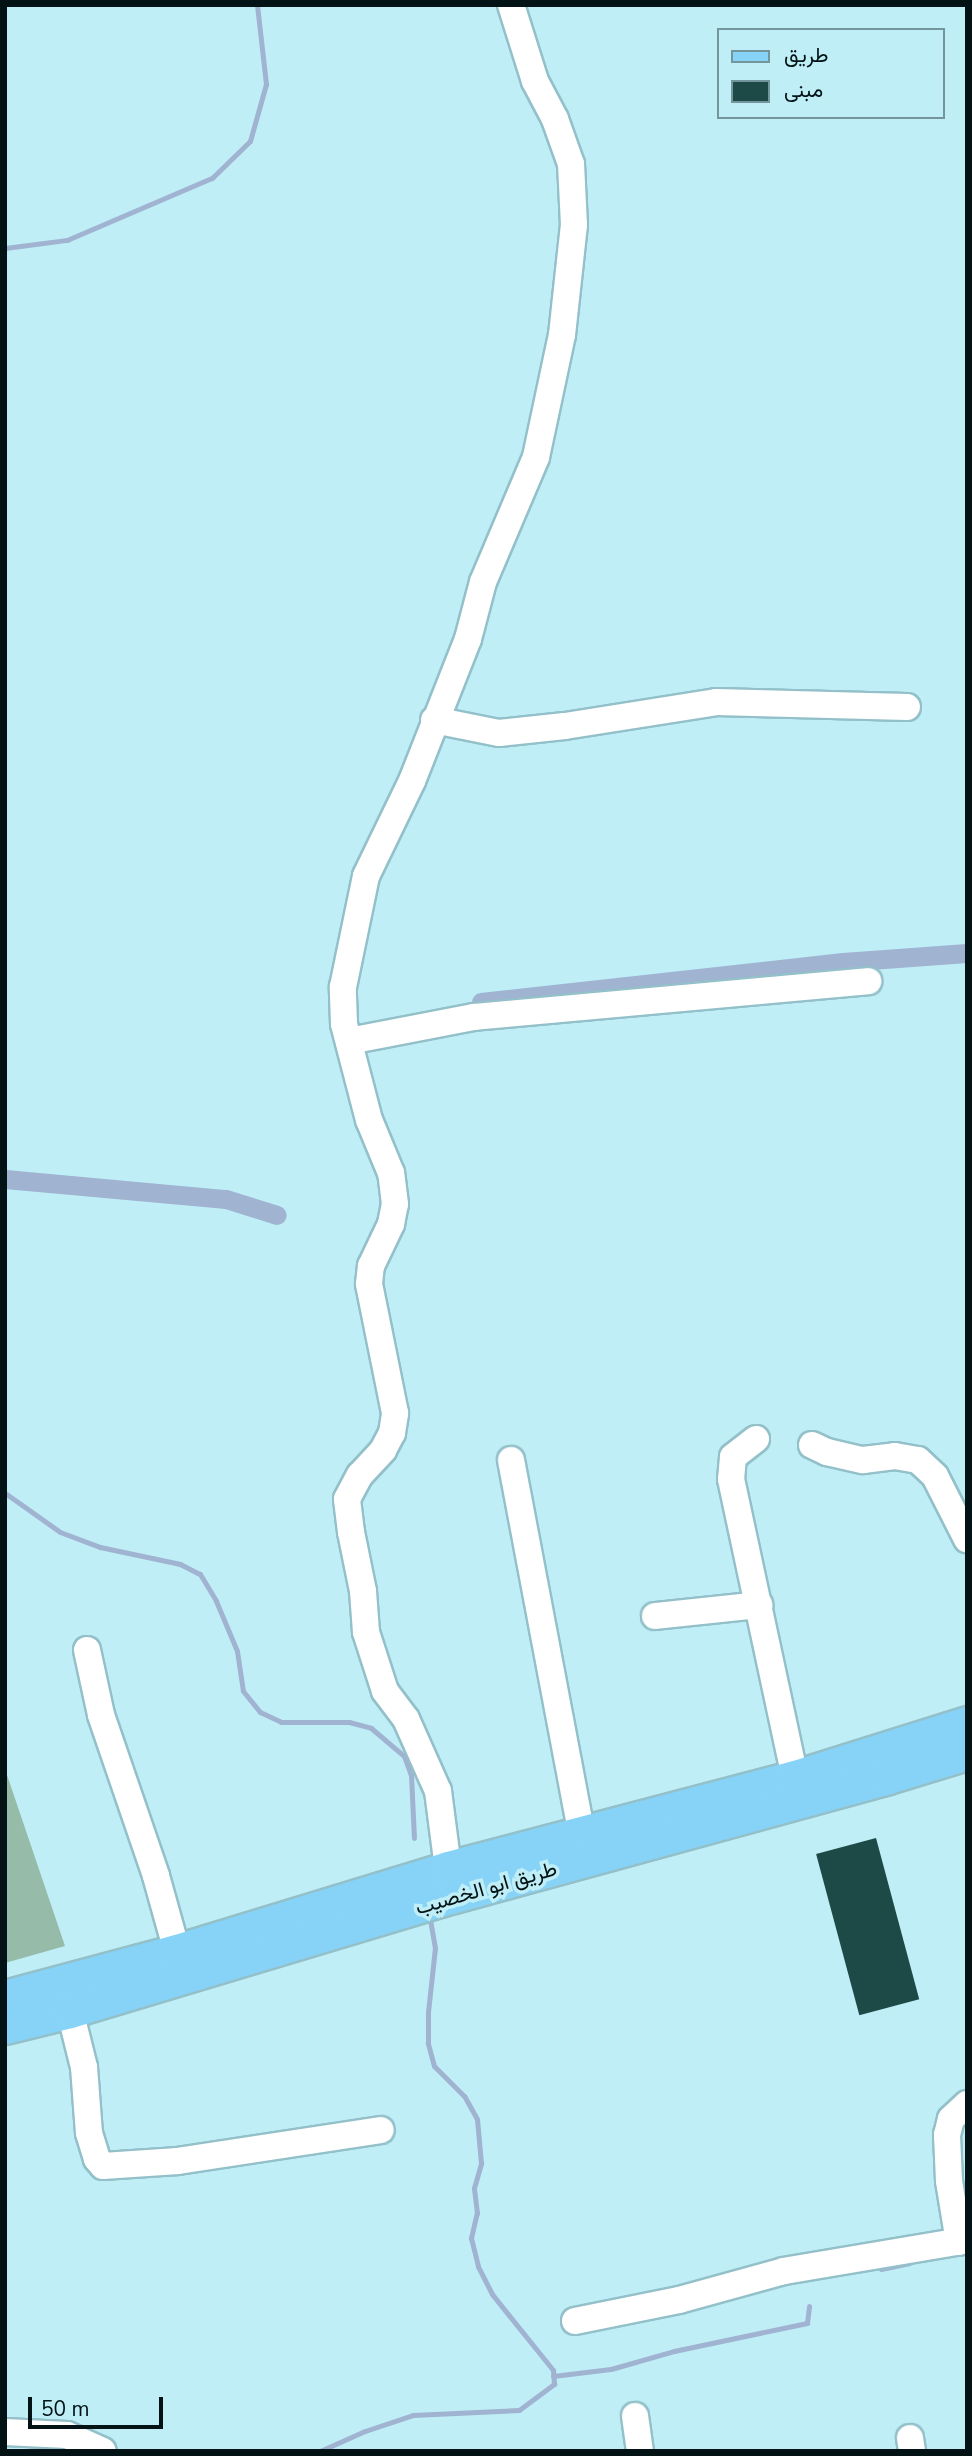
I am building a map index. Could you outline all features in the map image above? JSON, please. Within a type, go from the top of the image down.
[{"type":"main road","name":"طريق ابو الخصيب","points":[[5,1997],[177,1951],[448,1868],[795,1777],[967,1723]]},
{"type":"main road","name":"طريق ابو الخصيب","points":[[5,2027],[70,2011],[454,1896],[885,1778],[967,1752]]},
{"type":"street","points":[[448,1868],[438,1791],[406,1719],[385,1690],[366,1632],[363,1591],[347,1499],[360,1475],[383,1450],[392,1433],[395,1413],[369,1284],[371,1266],[391,1224],[395,1204],[391,1172],[369,1120],[344,1024],[343,987],[366,876],[412,781],[468,639],[483,582],[536,457],[562,335],[574,225],[571,164],[555,119],[535,81],[511,5]]},
{"type":"street","points":[[434,720],[499,733],[565,726],[716,702],[907,707]]},
{"type":"street","points":[[349,1041],[474,1017],[868,981]]},
{"type":"street","points":[[756,1439],[733,1457],[731,1479],[795,1777]]},
{"type":"street","points":[[812,1446],[863,1460],[895,1456],[918,1460],[935,1475],[967,1539]]},
{"type":"street","points":[[511,1460],[581,1832]]},
{"type":"street","points":[[655,1616],[759,1605]]},
{"type":"street","points":[[87,1650],[101,1715],[156,1877],[177,1951]]},
{"type":"street","points":[[70,2011],[84,2067],[89,2133],[97,2159],[103,2166],[178,2161],[381,2130]]},
{"type":"street","points":[[575,2321],[679,2300],[784,2271],[963,2241],[949,2181],[947,2135],[951,2119],[967,2104]]},
{"type":"street","points":[[635,2416],[640,2451]]},
{"type":"street","points":[[5,2432],[67,2435],[103,2451]]},
{"type":"green space","points":[[5,1769],[65,1946],[5,1963]]},
{"type":"building","points":[[876,1838],[919,1999],[859,2015],[816,1854]]},
{"type":"waterway","points":[[5,248],[67,240],[212,178],[250,141],[266,84],[257,5]]},
{"type":"waterway","points":[[481,1002],[843,962],[967,953]]},
{"type":"waterway","points":[[5,1179],[226,1199],[277,1215]]},
{"type":"waterway","points":[[5,1493],[60,1532],[100,1547],[180,1564],[200,1574],[216,1601],[237,1651],[243,1691],[260,1712],[281,1722],[349,1722],[371,1728],[404,1756],[411,1775],[414,1838]]},
{"type":"waterway","points":[[320,2451],[365,2431],[413,2415],[519,2410],[554,2384],[553,2370],[492,2294],[478,2266],[471,2238],[477,2213],[474,2188],[481,2163],[477,2119],[464,2096],[434,2066],[428,2043],[428,2012],[435,1948],[429,1915]]},
{"type":"waterway","points":[[881,2269],[909,2263]]},
{"type":"waterway","points":[[553,2376],[611,2369],[674,2351],[807,2323],[809,2306]]}]
